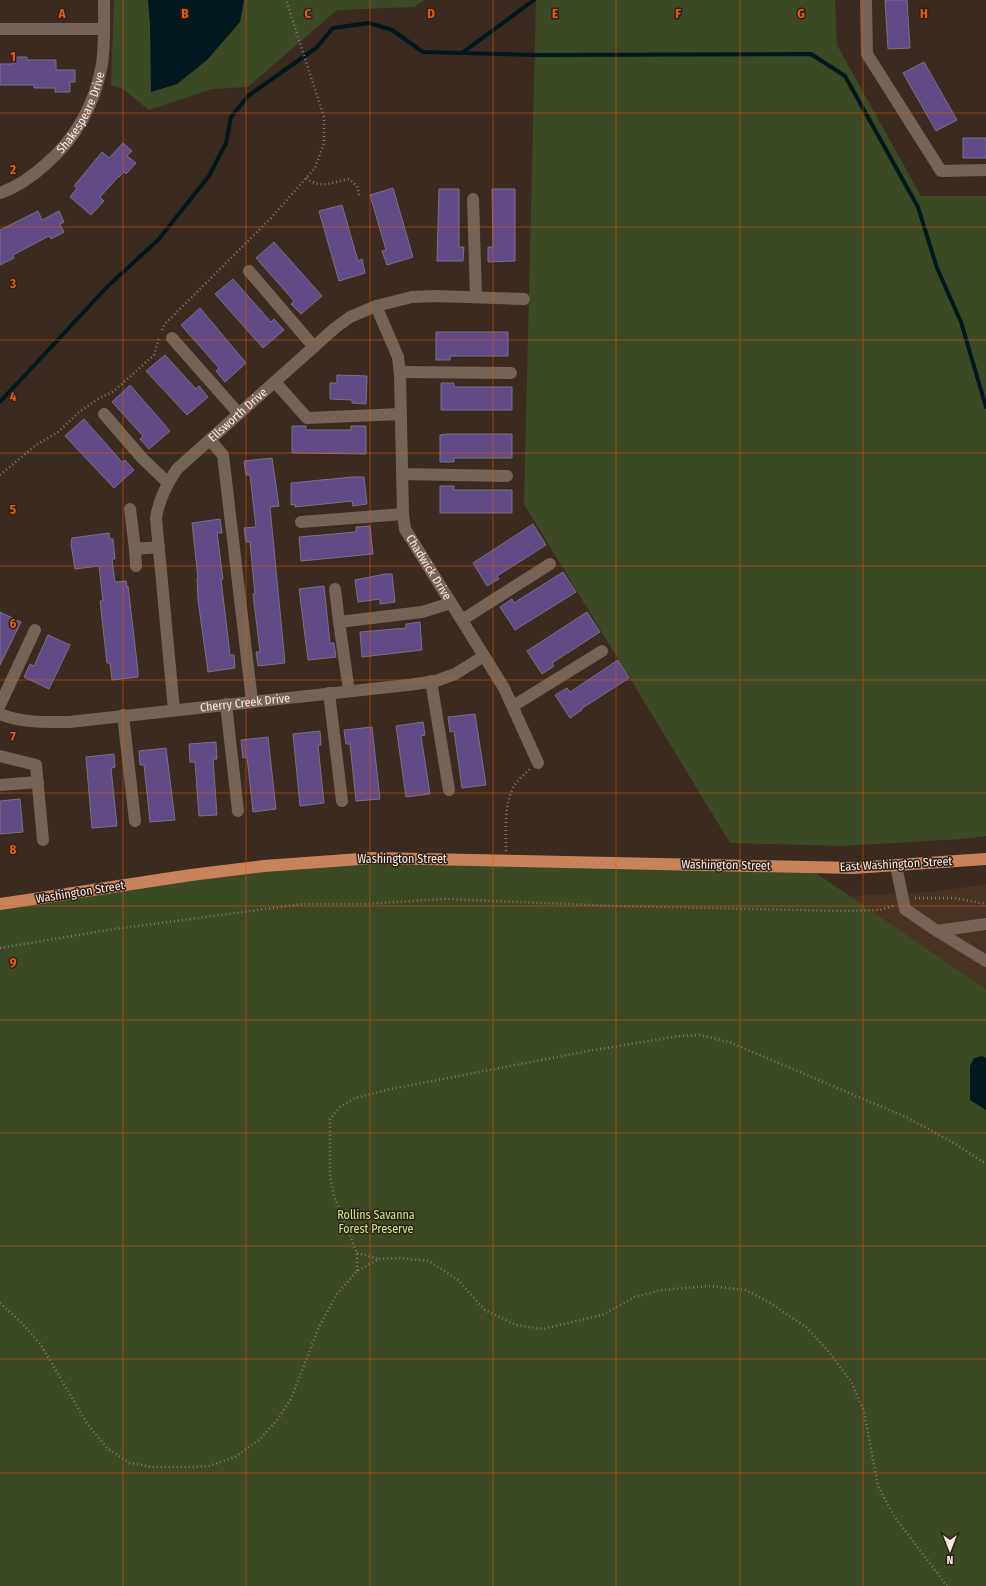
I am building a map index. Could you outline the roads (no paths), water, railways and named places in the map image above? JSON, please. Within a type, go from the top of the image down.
[{"type":"main road","name":"Washington Street","points":[[0,904],[191,875],[264,866],[374,858],[807,867]]},
{"type":"main road","name":"East Washington Street","points":[[807,867],[853,868],[986,859]]},
{"type":"street","name":"Shakespeare Drive","points":[[0,193],[33,175],[57,155],[77,130],[92,103],[102,64],[104,0]]},
{"type":"street","points":[[866,0],[867,54],[941,171],[986,170]]},
{"type":"street","points":[[0,29],[104,29]]},
{"type":"street","points":[[473,199],[476,297]]},
{"type":"street","points":[[249,271],[314,347]]},
{"type":"street","name":"Ellsworth Drive","points":[[174,710],[156,518],[158,504],[168,483],[177,470],[314,347],[350,317],[376,306],[412,297],[436,296],[524,299]]},
{"type":"street","name":"Chadwick Drive","points":[[376,306],[398,357],[400,372],[403,514],[405,529],[504,688],[538,763]]},
{"type":"street","points":[[172,338],[239,414]]},
{"type":"street","points":[[400,372],[511,373]]},
{"type":"street","points":[[275,382],[307,418],[400,414]]},
{"type":"street","points":[[104,414],[142,458],[168,483]]},
{"type":"street","points":[[210,440],[223,456],[252,702]]},
{"type":"street","points":[[402,474],[507,476]]},
{"type":"street","points":[[130,509],[136,566]]},
{"type":"street","points":[[301,522],[403,514]]},
{"type":"street","points":[[134,549],[159,547]]},
{"type":"street","points":[[462,620],[550,564]]},
{"type":"street","points":[[336,589],[349,691]]},
{"type":"street","points":[[339,622],[422,612],[451,603]]},
{"type":"street","points":[[0,705],[34,630]]},
{"type":"street","points":[[513,706],[602,651]]},
{"type":"street","name":"Cherry Creek Drive","points":[[0,714],[34,722],[69,722],[349,691],[431,681],[455,674],[484,656]]},
{"type":"street","points":[[431,681],[449,790]]},
{"type":"street","points":[[329,693],[342,800]]},
{"type":"street","points":[[226,704],[238,811]]},
{"type":"street","points":[[123,715],[135,821]]},
{"type":"street","points":[[0,756],[36,765],[44,840]]},
{"type":"street","points":[[0,785],[38,782]]},
{"type":"street","points":[[896,866],[905,909],[937,931],[986,961]]},
{"type":"street","points":[[937,931],[986,924]]},
{"type":"water","points":[[148,0],[244,0],[240,22],[207,60],[177,84],[151,92],[150,24]]},
{"type":"water","points":[[982,1056],[986,1058],[986,1110],[970,1100],[970,1066],[974,1058]]},
{"type":"waterway","points":[[462,53],[534,0]]},
{"type":"waterway","points":[[0,402],[108,286],[158,240],[209,176],[226,143],[231,117],[248,96],[316,48],[333,28],[369,23],[392,30],[423,52],[534,55],[811,54],[845,76],[918,207],[937,268],[961,322],[986,407]]},
{"type":"park label","name":"Rollins Savanna Forest Preserve","points":[[376,1222]]}]
